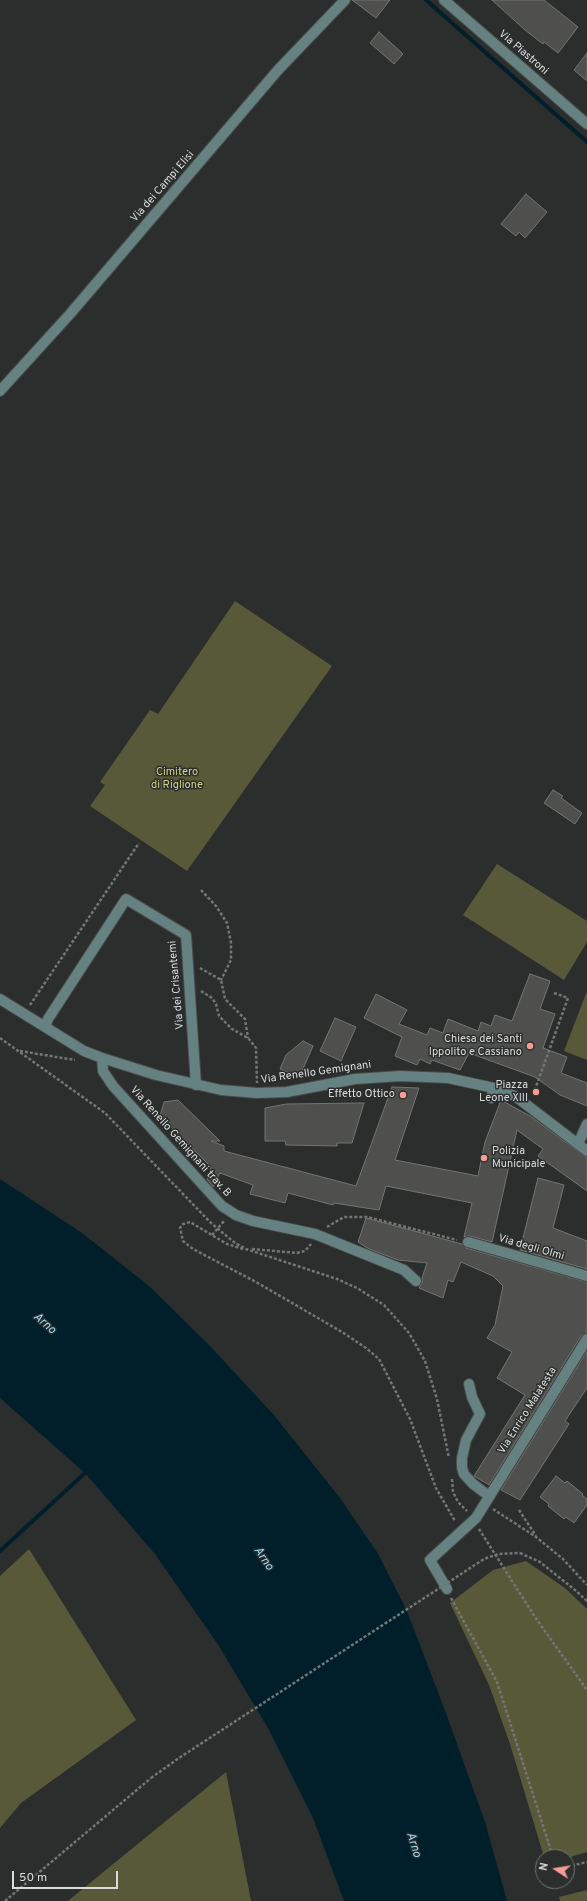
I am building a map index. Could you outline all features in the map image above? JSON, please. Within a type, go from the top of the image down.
[{"type":"street","name":"Via dei Campi Elisi","points":[[0,391],[70,314],[278,70],[345,0]]},
{"type":"street","name":"Via Piastroni","points":[[444,0],[587,124]]},
{"type":"street","name":"Via dei Crisantemi","points":[[45,1027],[48,1019],[126,899],[186,935],[196,1085]]},
{"type":"street","name":"Via Renello Gemignani","points":[[0,999],[84,1050],[102,1058],[156,1075],[221,1090],[267,1093],[287,1092],[355,1079],[400,1076],[448,1078],[494,1088],[515,1096],[587,1151]]},
{"type":"street","name":"Via Renello Gemignani trav. B","points":[[102,1058],[103,1071],[113,1086],[222,1206],[236,1215],[253,1221],[314,1234],[404,1270],[416,1281]]},
{"type":"street","points":[[491,1098],[494,1088]]},
{"type":"street","points":[[578,1144],[587,1124]]},
{"type":"street","name":"Via degli Olmi","points":[[468,1242],[587,1276]]},
{"type":"street","name":"Via Enrico Malatesta","points":[[447,1589],[430,1560],[476,1518],[587,1339]]},
{"type":"street","points":[[469,1384],[472,1397],[480,1414],[466,1440],[462,1458],[462,1468],[464,1474],[473,1484],[489,1496]]},
{"type":"path","points":[[28,1007],[139,843]]},
{"type":"path","points":[[200,890],[216,906],[227,923],[231,943],[231,960],[221,980],[225,999],[245,1019],[248,1038]]},
{"type":"path","points":[[188,962],[221,980]]},
{"type":"path","points":[[189,984],[212,998],[216,1004],[219,1016],[232,1029],[248,1038],[256,1048],[257,1085]]},
{"type":"path","points":[[528,1106],[568,998],[554,993]]},
{"type":"path","points":[[19,1051],[74,1060],[79,1059],[84,1050]]},
{"type":"path","points":[[460,1533],[436,1488],[410,1419],[379,1359],[366,1348],[342,1332],[256,1282],[193,1249],[183,1240],[180,1228],[183,1224],[190,1222],[227,1244],[239,1248],[297,1253],[305,1251],[310,1247],[314,1234],[344,1217],[367,1217],[468,1242]]},
{"type":"path","points":[[212,1235],[218,1229]]},
{"type":"path","points":[[409,1333],[424,1361],[437,1399],[449,1459]]},
{"type":"path","points":[[452,1476],[454,1492],[458,1502],[476,1518],[481,1534],[535,1617],[587,1690]]},
{"type":"path","points":[[491,1508],[536,1537],[563,1559],[587,1585]]},
{"type":"path","points":[[519,1510],[536,1537]]},
{"type":"path","points":[[5,1901],[151,1778],[179,1758],[484,1559],[504,1553],[520,1553],[540,1562],[587,1601]]},
{"type":"path","points":[[447,1589],[497,1682],[550,1849]]},
{"type":"path","points":[[575,1865],[587,1862]]},
{"type":"green space","name":"Cimitero di Riglione","points":[[235,601],[332,666],[187,871],[90,806],[105,785],[100,782],[150,710],[158,714]]},
{"type":"green space","points":[[497,864],[587,921],[587,942],[564,980],[463,915]]},
{"type":"green space","points":[[587,991],[587,1060],[564,1051]]},
{"type":"green space","points":[[29,1549],[136,1720],[21,1803],[0,1828],[0,1576]]},
{"type":"green space","points":[[526,1561],[565,1588],[587,1609],[587,1852],[575,1856],[575,1849],[542,1849],[510,1744],[489,1685],[450,1603],[493,1570]]},
{"type":"green space","points":[[226,1772],[251,1901],[68,1901],[107,1869]]},
{"type":"green space","points":[[587,1890],[587,1901],[560,1901],[559,1897]]},
{"type":"water","name":"Arno","points":[[0,1179],[82,1233],[149,1286],[210,1346],[273,1414],[340,1498],[377,1552],[407,1611],[485,1822],[507,1901],[344,1901],[313,1818],[269,1730],[219,1646],[155,1554],[85,1473],[0,1398]]},
{"type":"building","points":[[352,0],[390,0],[376,18]]},
{"type":"building","points":[[492,0],[544,0],[578,27],[558,53],[525,30]]},
{"type":"building","points":[[379,32],[403,54],[394,64],[370,43]]},
{"type":"building","points":[[587,53],[587,81],[574,70]]},
{"type":"building","points":[[526,194],[547,212],[525,238],[519,232],[516,236],[501,224]]},
{"type":"building","points":[[553,790],[563,796],[561,798],[582,813],[575,824],[544,803]]},
{"type":"building","points":[[530,974],[550,981],[540,1009],[555,1014],[543,1048],[567,1057],[561,1073],[587,1083],[587,1106],[560,1095],[535,1077],[469,1053],[460,1070],[432,1060],[430,1064],[420,1059],[417,1065],[395,1056],[402,1037],[364,1018],[376,994],[407,1010],[399,1024],[427,1035],[430,1028],[443,1033],[448,1019],[478,1031],[481,1022],[491,1026],[495,1015],[512,1021]]},
{"type":"building","points":[[335,1018],[356,1027],[341,1061],[320,1051]]},
{"type":"building","points":[[303,1041],[313,1046],[299,1078],[280,1069],[286,1055]]},
{"type":"building","points":[[392,1087],[419,1088],[395,1160],[478,1176],[485,1142],[501,1100],[530,1116],[587,1158],[587,1191],[538,1156],[543,1149],[517,1130],[492,1242],[470,1236],[464,1237],[472,1203],[386,1186],[379,1210],[334,1203],[333,1205],[288,1193],[285,1203],[250,1194],[253,1185],[220,1173],[213,1187],[207,1179],[211,1167],[160,1116],[164,1102],[178,1100],[220,1141],[211,1141],[224,1146],[224,1151],[356,1186]]},
{"type":"building","points":[[364,1103],[352,1143],[337,1143],[337,1146],[286,1145],[285,1141],[265,1141],[265,1108],[286,1104]]},
{"type":"building","points":[[538,1178],[564,1185],[553,1228],[587,1241],[587,1269],[520,1250]]},
{"type":"building","points":[[366,1218],[462,1244],[466,1248],[587,1282],[587,1333],[581,1336],[489,1485],[474,1476],[525,1395],[497,1378],[512,1352],[487,1338],[495,1325],[503,1286],[493,1276],[461,1262],[453,1282],[448,1280],[443,1298],[419,1288],[422,1283],[422,1278],[427,1263],[398,1260],[369,1249],[358,1242]]},
{"type":"building","points":[[587,1351],[587,1388],[565,1421],[569,1424],[520,1500],[501,1490]]},
{"type":"building","points":[[556,1476],[565,1483],[567,1481],[587,1499],[587,1505],[574,1523],[566,1517],[564,1519],[548,1506],[549,1504],[540,1497]]},
{"type":"waterway","points":[[426,0],[587,142]]},
{"type":"waterway","points":[[0,1551],[85,1473]]},
{"type":"place","name":"Chiesa dei Santi Ippolito e Cassiano","points":[[530,1046]]},
{"type":"place","name":"Piazza Leone XIII","points":[[536,1092]]},
{"type":"place","name":"Effetto Ottico","points":[[403,1095]]},
{"type":"place","name":"Polizia Municipale","points":[[484,1158]]}]
